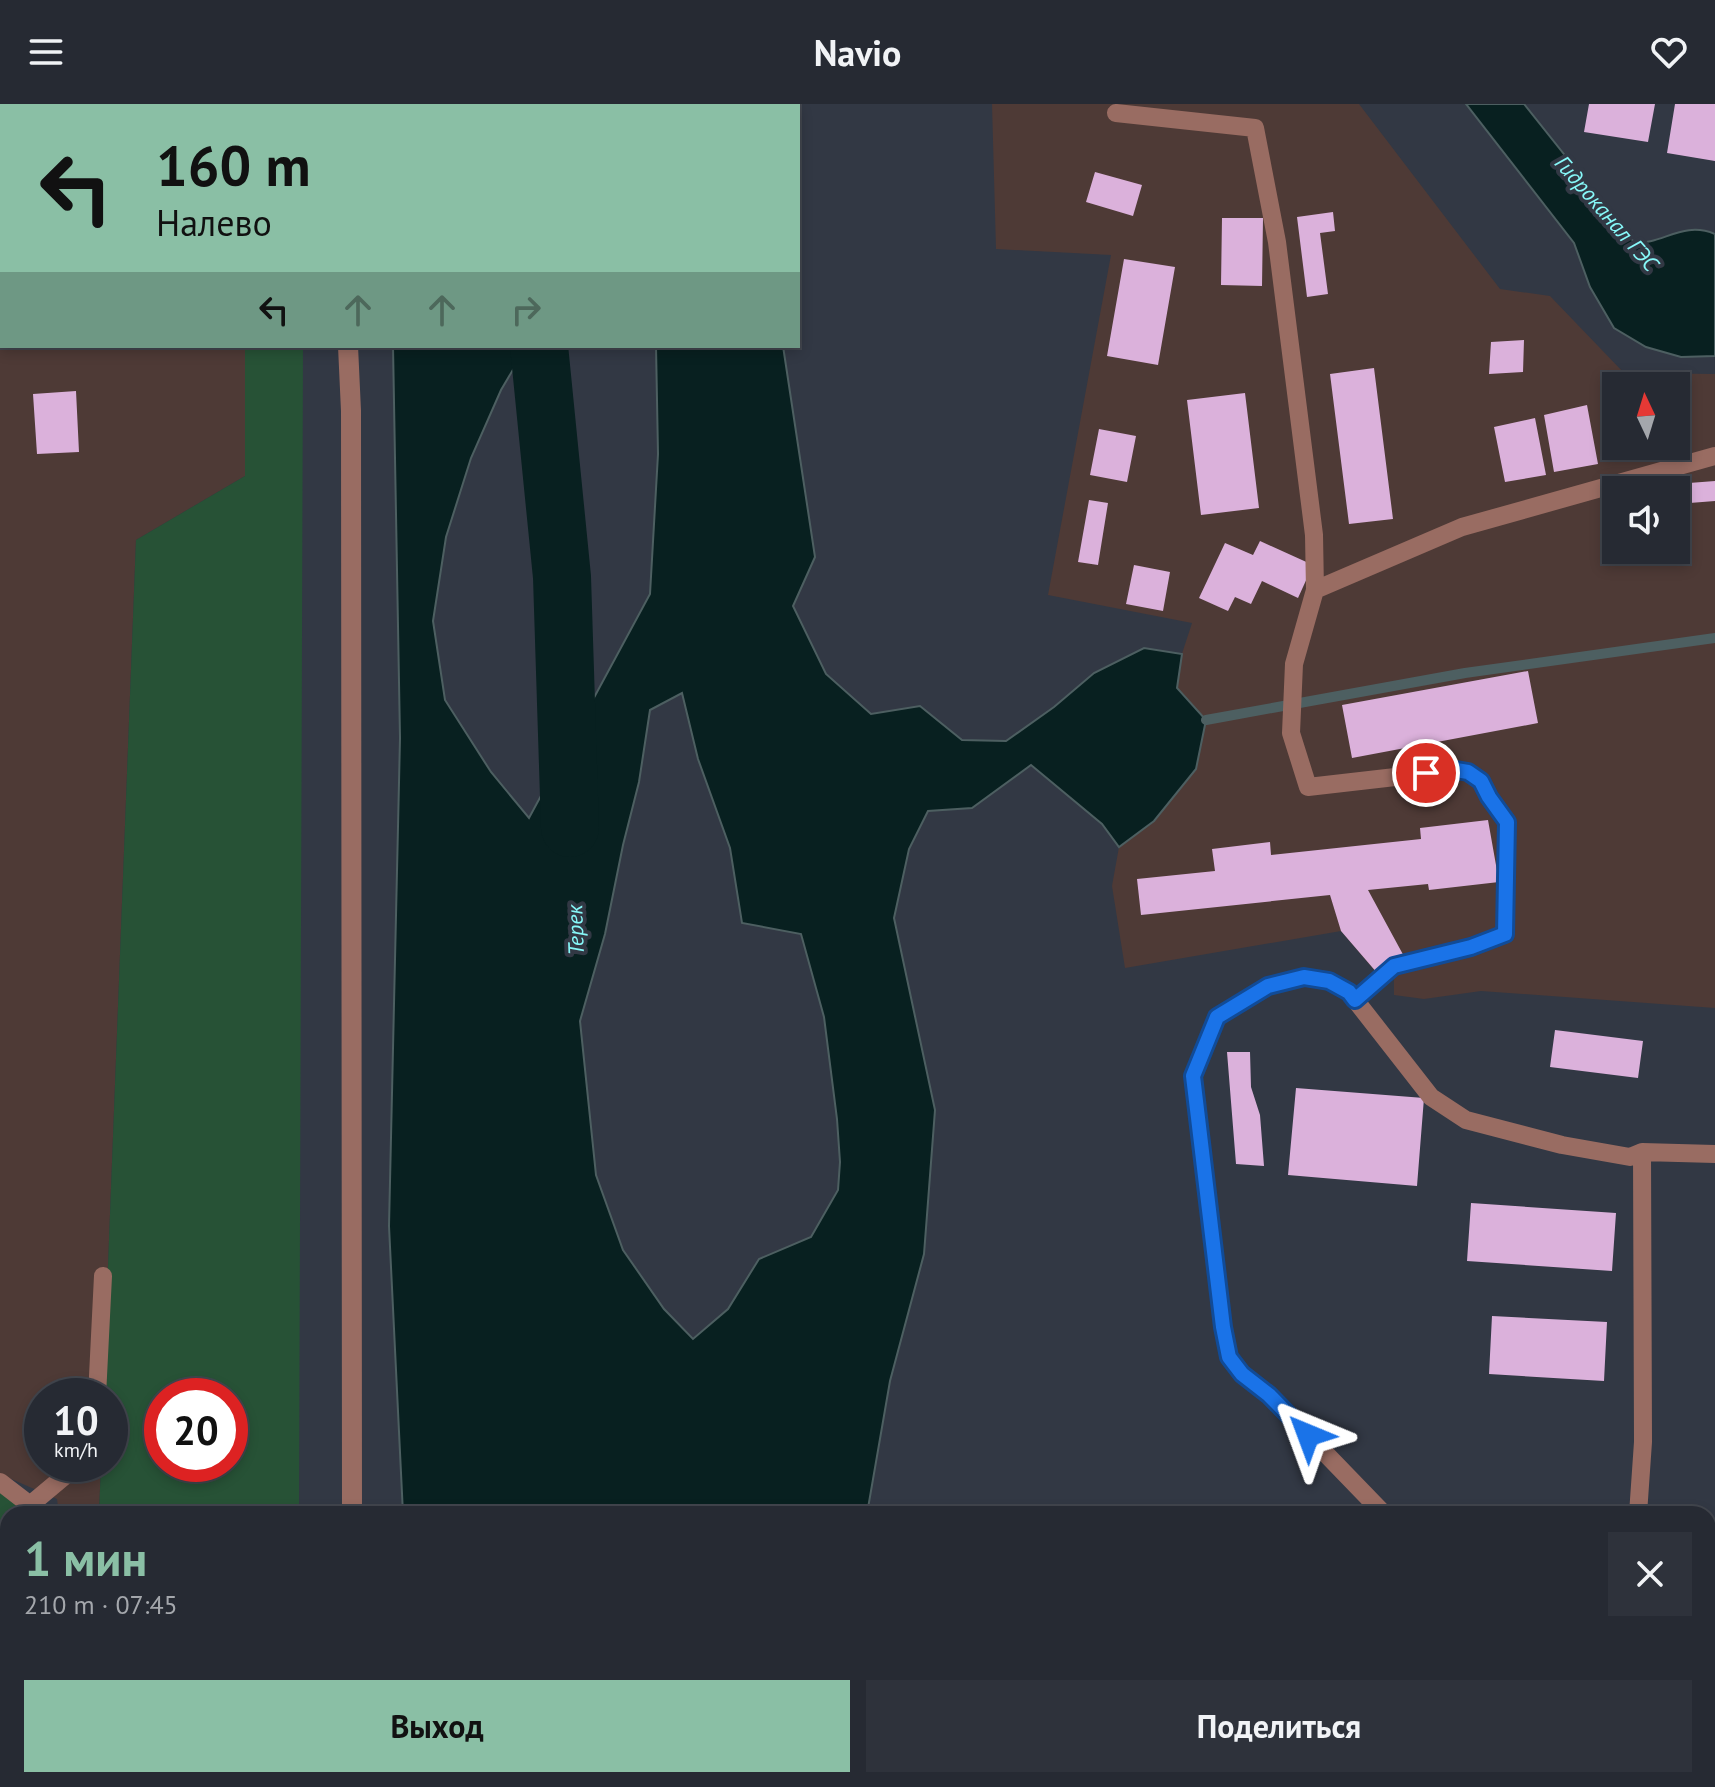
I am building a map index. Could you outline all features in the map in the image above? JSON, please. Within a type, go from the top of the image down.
[{"type":"street","points":[[348,348],[351,411],[352,1506]]},
{"type":"lane","points":[[1116,113],[1255,128],[1277,242],[1314,535],[1315,590],[1294,664],[1291,733],[1308,787],[1456,770],[1468,772],[1481,781],[1507,822],[1505,934],[1471,947],[1394,966],[1355,1000]]},
{"type":"lane","points":[[1315,590],[1462,527],[1715,456]]},
{"type":"lane","points":[[1376,1506],[1269,1395],[1242,1374],[1229,1357],[1193,1076],[1217,1017],[1268,986],[1304,977],[1329,981],[1349,992],[1431,1097],[1466,1120],[1562,1145],[1630,1157],[1642,1152],[1715,1154]]},
{"type":"lane","points":[[1638,1506],[1643,1427],[1642,1152]]},
{"type":"lane","points":[[98,1378],[103,1276]]},
{"type":"lane","points":[[0,1482],[27,1506]]},
{"type":"lane","points":[[33,1506],[59,1482]]},
{"type":"shaded area","points":[[992,104],[1359,104],[1500,289],[1550,296],[1623,372],[1602,372],[1602,460],[1690,460],[1690,374],[1715,374],[1715,1008],[1481,991],[1424,999],[1394,995],[1394,967],[1374,970],[1341,931],[1125,968],[1112,886],[1119,847],[1192,623],[1048,595],[1111,255],[996,249]]},
{"type":"shaded area","points":[[0,348],[245,348],[245,476],[136,540],[104,1378],[24,1378],[24,1482],[100,1482],[99,1506],[58,1506],[57,1499],[0,1474]]},
{"type":"green space","points":[[245,348],[303,348],[299,1506],[99,1506],[100,1482],[128,1482],[128,1378],[104,1378],[136,540],[245,476]]},
{"type":"green space","points":[[0,1491],[17,1506],[0,1506]]},
{"type":"water","name":"Гидроканал ГЭС","points":[[1466,104],[1524,104],[1634,242],[1692,230],[1715,234],[1715,356],[1681,357],[1646,347],[1614,328],[1590,287],[1574,243]]},
{"type":"water","points":[[393,348],[526,348],[501,390],[471,458],[446,537],[433,621],[445,700],[491,772],[529,818],[650,594],[658,454],[656,348],[783,348],[815,557],[793,606],[826,674],[871,714],[920,706],[962,740],[1006,741],[1054,707],[1094,673],[1144,648],[1182,654],[1177,688],[1206,720],[1196,769],[1154,821],[1119,847],[1102,824],[1031,765],[972,808],[928,811],[909,849],[894,918],[935,1110],[924,1254],[890,1381],[868,1506],[403,1506],[389,1226],[400,738]],"holes":[[[682,693],[698,759],[730,848],[742,923],[801,934],[824,1017],[837,1119],[838,1190],[811,1237],[759,1259],[728,1309],[693,1339],[664,1309],[623,1250],[596,1175],[580,1021],[605,934],[639,782],[650,710]]]},
{"type":"building","points":[[1589,104],[1655,104],[1648,142],[1584,132]]},
{"type":"building","points":[[1675,104],[1715,104],[1715,161],[1667,153]]},
{"type":"building","points":[[1095,172],[1142,185],[1133,216],[1086,202]]},
{"type":"building","points":[[1333,212],[1335,231],[1320,233],[1328,294],[1307,297],[1297,217]]},
{"type":"building","points":[[1222,218],[1263,218],[1262,286],[1221,285]]},
{"type":"building","points":[[1124,259],[1175,267],[1158,365],[1107,356]]},
{"type":"building","points":[[1524,340],[1523,372],[1489,374],[1491,342]]},
{"type":"building","points":[[1374,368],[1393,519],[1349,524],[1330,374]]},
{"type":"building","points":[[76,391],[79,452],[37,454],[33,394]]},
{"type":"building","points":[[1245,393],[1259,508],[1201,515],[1187,400]]},
{"type":"building","points":[[1587,405],[1598,464],[1554,472],[1544,415]]},
{"type":"building","points":[[1535,418],[1546,475],[1505,482],[1494,427]]},
{"type":"building","points":[[1099,429],[1136,436],[1127,482],[1090,475]]},
{"type":"building","points":[[1715,481],[1715,501],[1690,503],[1690,483]]},
{"type":"building","points":[[1089,500],[1108,503],[1098,565],[1078,562]]},
{"type":"building","points":[[1260,541],[1313,565],[1298,598],[1262,581],[1251,604],[1235,597],[1228,611],[1199,598],[1225,543],[1253,555]]},
{"type":"building","points":[[1134,565],[1170,572],[1163,611],[1126,604]]},
{"type":"building","points":[[1528,671],[1538,723],[1352,758],[1342,705]]},
{"type":"building","points":[[1488,820],[1499,882],[1429,890],[1428,884],[1368,890],[1406,960],[1378,974],[1341,931],[1330,895],[1141,915],[1137,879],[1215,871],[1212,849],[1270,842],[1271,855],[1421,839],[1420,828]]},
{"type":"building","points":[[1555,1030],[1643,1041],[1638,1078],[1550,1067]]},
{"type":"building","points":[[1227,1052],[1250,1052],[1251,1087],[1260,1115],[1264,1166],[1236,1164]]},
{"type":"building","points":[[1296,1088],[1424,1098],[1417,1186],[1288,1175]]},
{"type":"building","points":[[1471,1203],[1616,1213],[1612,1271],[1467,1261]]},
{"type":"building","points":[[1492,1316],[1607,1322],[1604,1381],[1489,1374]]},
{"type":"waterway","name":"Терек","points":[[539,348],[562,577],[570,828]]},
{"type":"waterway","points":[[1206,720],[1465,673],[1715,638]]},
{"type":"route","points":[[1308,1435],[1269,1395],[1242,1374],[1229,1357],[1193,1076],[1217,1017],[1268,986],[1304,977],[1329,981],[1349,992],[1355,1000],[1394,966],[1471,947],[1505,934],[1507,822],[1481,781],[1468,772],[1426,773]]}]
